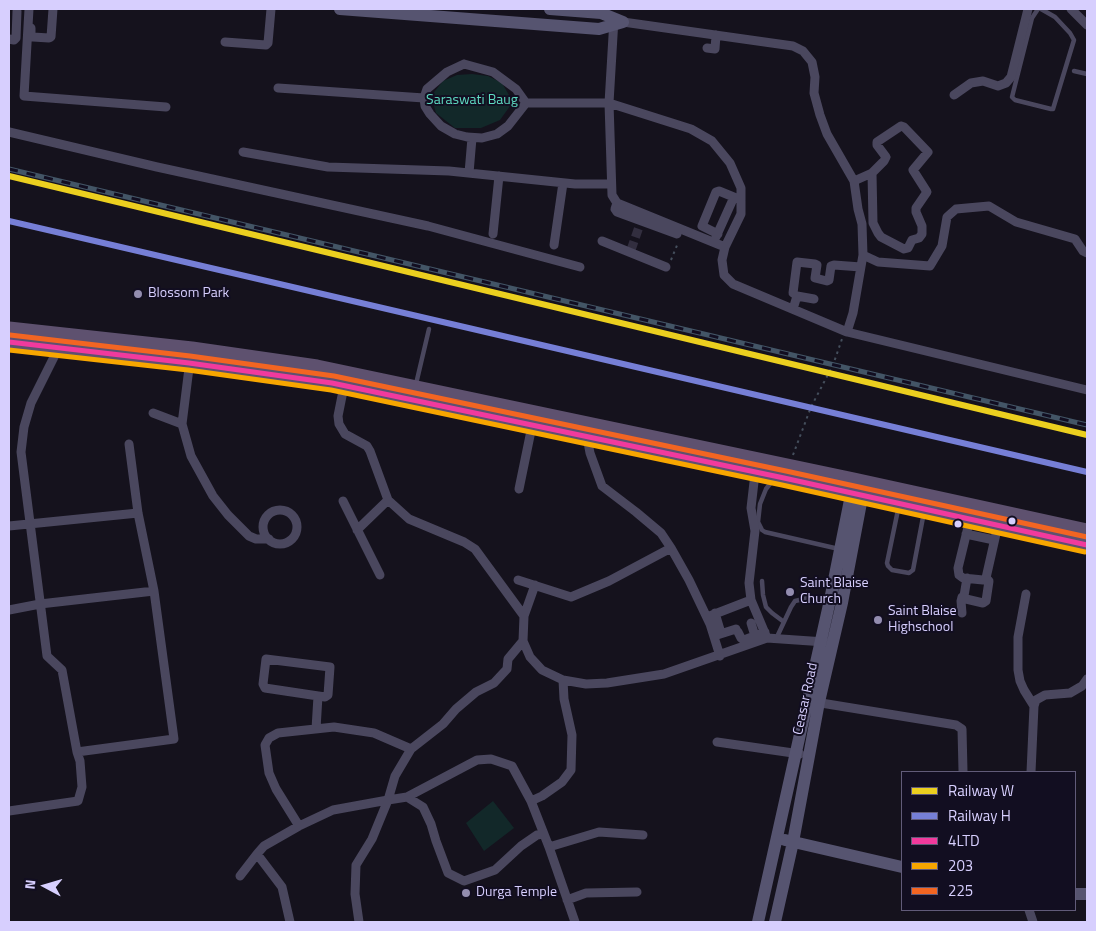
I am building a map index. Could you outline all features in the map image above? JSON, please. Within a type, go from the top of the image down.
[{"type":"main road","points":[[340,9],[422,12],[599,29],[617,21]]},
{"type":"main road","points":[[550,9],[601,13],[617,21]]},
{"type":"main road","points":[[9,329],[60,341],[191,356],[317,367],[336,380],[532,426],[755,471],[789,466],[858,488],[900,504],[1087,544]]},
{"type":"main road","points":[[9,342],[60,341]]},
{"type":"main road","points":[[336,380],[415,388],[776,477],[858,488],[1087,531]]},
{"type":"main road","name":"Ceasar Road","points":[[827,643],[830,600],[840,549],[858,488]]},
{"type":"main road","name":"Ceasar Road","points":[[758,922],[796,754],[814,701],[858,488]]},
{"type":"main road","name":"Ceasar Road","points":[[775,922],[793,842],[809,756],[814,701]]},
{"type":"main road","points":[[777,838],[901,867]]},
{"type":"street","points":[[30,11],[32,37],[50,38],[53,9]]},
{"type":"street","points":[[225,42],[267,44],[271,9]]},
{"type":"street","points":[[954,95],[971,83],[983,81],[998,86],[1006,84],[1011,77],[1028,9]]},
{"type":"street","points":[[1071,9],[1087,25]]},
{"type":"street","points":[[27,36],[12,37],[17,13],[30,11]]},
{"type":"street","points":[[30,11],[24,96],[166,107]]},
{"type":"street","points":[[584,27],[586,11]]},
{"type":"street","points":[[677,234],[642,219],[617,203],[612,195],[610,184],[609,103],[617,21],[793,46],[803,51],[812,62],[815,77],[814,93],[827,134],[854,181],[862,224],[863,255],[853,313],[847,332]]},
{"type":"street","points":[[715,49],[716,35]]},
{"type":"street","points":[[464,64],[494,72],[516,89],[526,103],[508,126],[497,134],[482,138],[472,138],[455,134],[441,126],[430,114],[424,98],[427,90],[448,72],[464,64]]},
{"type":"street","points":[[278,88],[424,98]]},
{"type":"street","points":[[526,103],[609,103],[691,129],[712,141],[730,163],[741,188],[716,238]]},
{"type":"street","points":[[854,181],[872,173],[886,159],[877,142],[901,126],[904,126],[928,151],[913,170],[927,192],[916,210],[923,229],[921,236],[912,240],[908,248],[904,249],[881,237],[873,223],[872,173]]},
{"type":"street","points":[[9,132],[157,167],[428,226],[580,267]]},
{"type":"street","points":[[469,173],[472,138]]},
{"type":"street","points":[[243,152],[328,167],[469,173],[563,183],[610,184]]},
{"type":"street","points":[[493,234],[499,176]]},
{"type":"street","points":[[554,245],[563,183]]},
{"type":"street","points":[[725,247],[702,226],[712,200],[718,191],[737,198]]},
{"type":"street","points":[[737,198],[741,214],[725,247],[722,260],[724,276],[733,284],[847,332],[1087,390]]},
{"type":"street","points":[[863,255],[878,262],[930,266],[942,246],[947,217],[956,209],[989,206],[1016,222],[1075,239],[1083,251],[1087,253]]},
{"type":"street","points":[[642,219],[716,238]]},
{"type":"street","points":[[862,224],[873,223]]},
{"type":"street","points":[[602,240],[666,266]]},
{"type":"street","points":[[814,299],[797,296],[793,293],[797,262],[817,265],[815,278],[827,280],[829,280],[832,266],[834,265],[861,267]]},
{"type":"street","points":[[793,309],[797,296]]},
{"type":"street","points":[[9,811],[78,801],[82,786],[80,760],[62,670],[47,656],[21,452],[31,403],[60,341]]},
{"type":"street","points":[[191,356],[182,424],[191,456],[213,496],[228,515],[249,536],[269,539]]},
{"type":"street","points":[[336,380],[339,424],[345,434],[367,446],[388,500],[409,519],[464,542],[475,549],[524,616]]},
{"type":"street","points":[[153,413],[182,424]]},
{"type":"street","points":[[519,489],[532,426]]},
{"type":"street","points":[[587,437],[590,452],[602,486],[660,533],[671,548],[711,615],[718,635],[720,656]]},
{"type":"street","points":[[77,752],[174,739],[154,591],[138,513],[129,444]]},
{"type":"street","points":[[755,471],[751,508],[756,531],[749,583],[751,600],[770,636]]},
{"type":"street","points":[[358,530],[388,500]]},
{"type":"street","points":[[343,501],[380,575]]},
{"type":"street","points":[[9,526],[138,513]]},
{"type":"street","points":[[970,519],[958,568],[959,575],[983,580],[986,578]]},
{"type":"street","points":[[964,596],[966,599],[983,603],[986,601],[989,581],[986,578],[998,524]]},
{"type":"street","points":[[966,534],[994,540]]},
{"type":"street","points":[[518,580],[571,597],[609,582],[671,548]]},
{"type":"street","points":[[962,613],[961,601],[964,596],[967,578]]},
{"type":"street","points":[[535,585],[524,616],[523,641],[530,657],[542,670],[563,680],[586,684],[655,676],[720,656],[770,636]]},
{"type":"street","points":[[9,610],[40,604],[154,591]]},
{"type":"street","points":[[1026,594],[1018,637],[1018,670],[1020,682],[1034,706]]},
{"type":"street","points":[[711,615],[751,600]]},
{"type":"street","points":[[751,623],[755,636]]},
{"type":"street","points":[[718,635],[737,630],[742,640],[755,636],[770,636],[827,643]]},
{"type":"street","points":[[359,922],[355,894],[356,865],[372,838],[396,776],[411,749],[443,724],[456,709],[476,692],[494,683],[507,669],[508,659],[523,641]]},
{"type":"street","points":[[266,659],[330,667],[328,695],[325,697],[318,696],[265,688],[263,684],[266,659]]},
{"type":"street","points":[[1030,771],[1034,706],[1040,697],[1070,693],[1082,686],[1087,679]]},
{"type":"street","points":[[531,801],[562,782],[571,770],[572,735],[564,699],[563,680]]},
{"type":"street","points":[[316,729],[318,696]]},
{"type":"street","points":[[814,701],[960,726],[962,735],[962,771]]},
{"type":"street","points":[[299,826],[276,789],[269,772],[265,745],[269,738],[278,733],[334,727],[374,733],[411,749]]},
{"type":"street","points":[[717,742],[809,756]]},
{"type":"street","points":[[240,876],[264,846],[299,826],[333,810],[407,797],[477,760],[491,759],[512,766],[531,801],[575,922]]},
{"type":"street","points":[[407,797],[423,807],[448,873],[464,881],[495,870],[521,846],[537,835],[543,834]]},
{"type":"street","points":[[549,847],[599,832],[643,835]]},
{"type":"street","points":[[257,854],[282,887],[290,922]]},
{"type":"street","points":[[567,900],[586,893],[637,892]]},
{"type":"lane","points":[[1039,9],[1055,17],[1074,40],[1053,109],[1015,100],[1012,97],[1032,18],[1039,9]]},
{"type":"lane","points":[[1074,71],[1087,74]]},
{"type":"lane","points":[[415,388],[429,329]]},
{"type":"lane","points":[[776,477],[766,489],[760,504],[758,522],[762,530],[840,549]]},
{"type":"lane","points":[[900,504],[887,563],[892,570],[909,573],[913,570],[925,509]]},
{"type":"lane","points":[[762,582],[766,607],[772,614],[784,622]]},
{"type":"lane","points":[[770,636],[784,622],[793,603],[798,600],[808,598],[830,600]]},
{"type":"path","points":[[666,266],[669,266],[680,238],[677,234]]},
{"type":"path","points":[[789,466],[811,407],[833,365],[847,332]]},
{"type":"green space","name":"Saraswati Baug","points":[[457,75],[488,76],[502,83],[513,102],[500,120],[481,128],[455,128],[436,113],[431,96],[443,81]]},
{"type":"green space","points":[[493,801],[514,828],[484,851],[466,823]]},
{"type":"tunnel","points":[[631,250],[641,221]]},
{"type":"railway","points":[[9,169],[1087,425]]},
{"type":"rail line","name":"W","points":[[9,176],[1087,435]]},
{"type":"rail line","name":"H","points":[[9,221],[1087,472]]},
{"type":"transit line","name":"225","points":[[10,335],[190,356],[334,376],[786,471],[1087,537]]},
{"type":"transit line","name":"4LTD","points":[[9,342],[189,363],[332,383],[784,478],[1087,545]]},
{"type":"transit line","name":"203","points":[[9,350],[188,370],[331,390],[782,485],[1085,552]]},
{"type":"place","name":"Blossom Park","points":[[138,294]]},
{"type":"place","name":"Saint Blaise Church","points":[[790,592]]},
{"type":"place","name":"Saint Blaise Highschool","points":[[878,620]]},
{"type":"place","name":"Durga Temple","points":[[466,893]]}]
